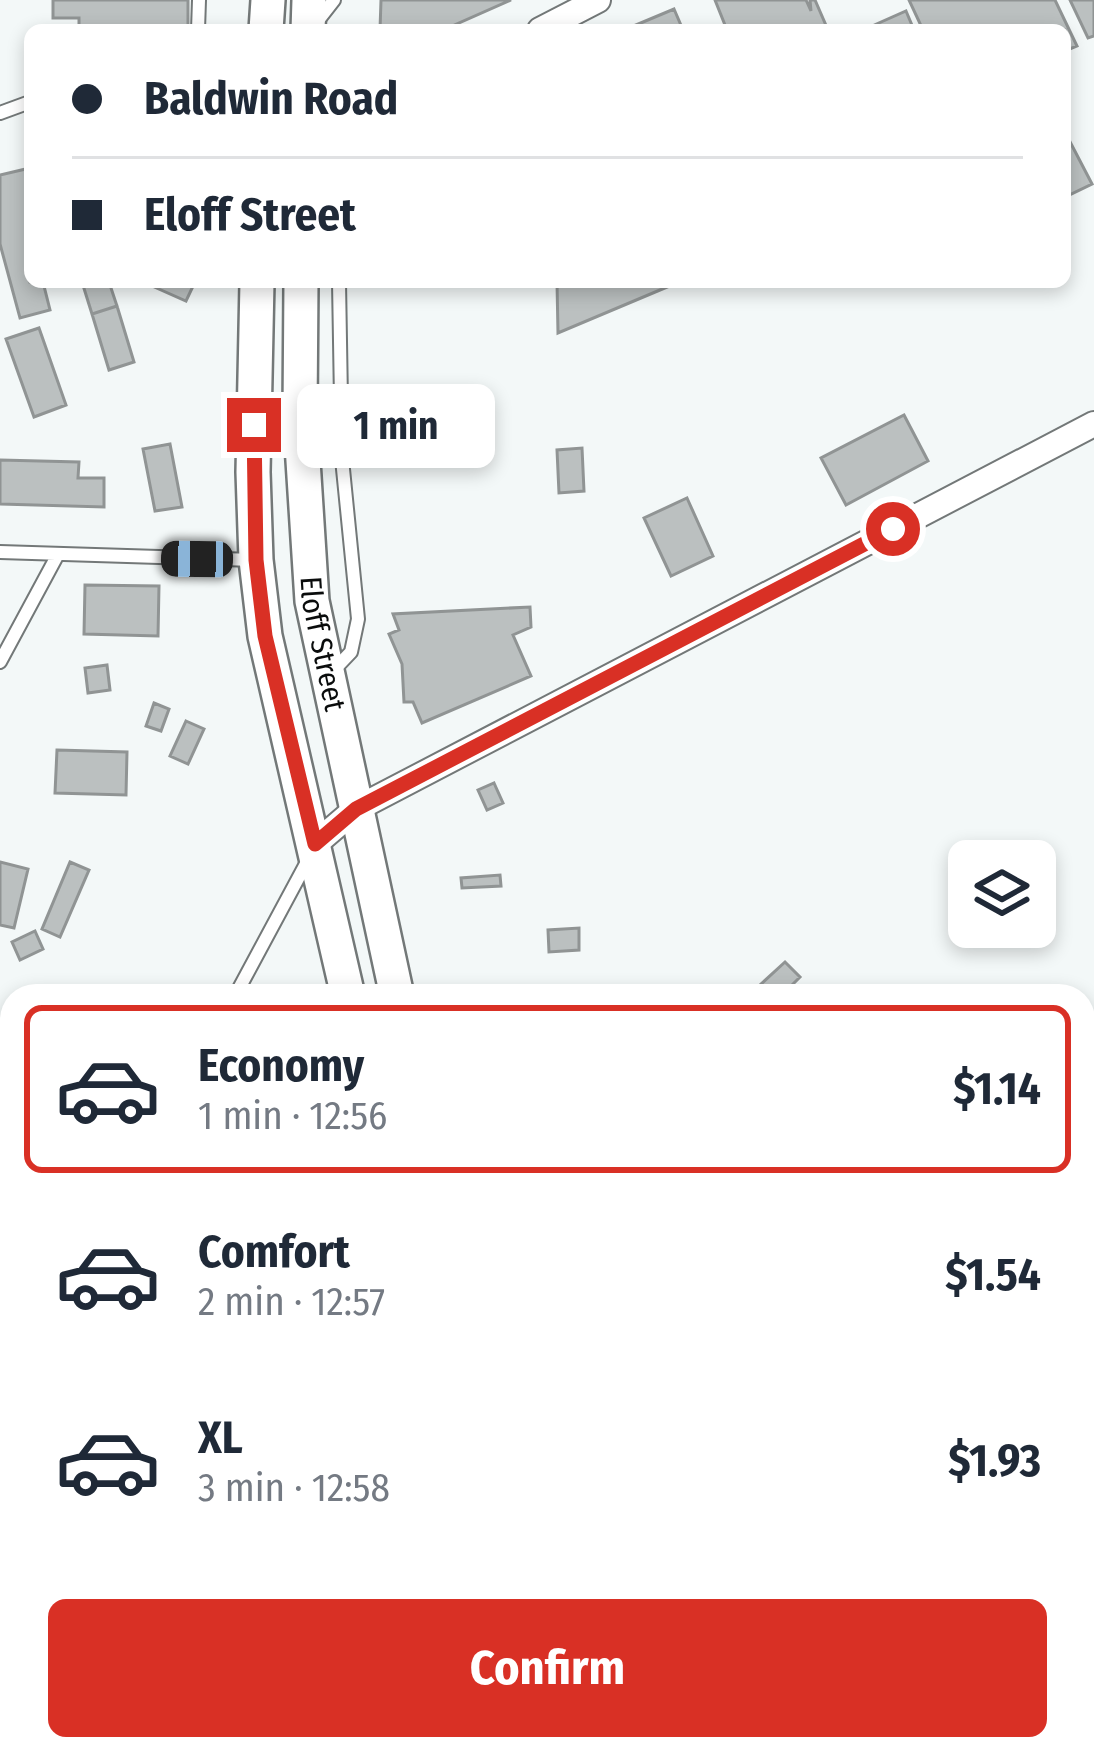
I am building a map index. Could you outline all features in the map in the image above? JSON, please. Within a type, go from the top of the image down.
[{"type":"street","points":[[552,24],[598,0]]},
{"type":"street","name":"Eloff Street","points":[[257,288],[256,560],[265,636],[345,984]]},
{"type":"street","name":"Eloff Street","points":[[301,288],[305,528],[312,601],[394,984]]},
{"type":"street","points":[[315,844],[356,809],[1094,424]]},
{"type":"lane","points":[[315,24],[334,0]]},
{"type":"lane","points":[[328,676],[351,652],[358,619],[344,489],[339,288]]},
{"type":"lane","points":[[0,552],[256,560]]},
{"type":"lane","points":[[0,662],[58,556]]},
{"type":"lane","points":[[242,984],[315,844]]},
{"type":"building","points":[[53,0],[188,0],[188,24],[79,24],[79,18],[53,18]]},
{"type":"building","points":[[381,0],[511,0],[457,24],[380,24]]},
{"type":"building","points":[[715,0],[806,0],[811,11],[810,0],[815,0],[825,24],[725,24]]},
{"type":"building","points":[[909,0],[1055,0],[1066,24],[920,24]]},
{"type":"building","points":[[1070,0],[1094,0],[1094,36],[1088,38]]},
{"type":"building","points":[[674,9],[680,24],[638,24]]},
{"type":"building","points":[[906,11],[911,24],[877,24]]},
{"type":"building","points":[[1071,144],[1092,184],[1071,194]]},
{"type":"building","points":[[24,169],[24,288],[44,288],[50,310],[20,318],[0,244],[0,175]]},
{"type":"building","points":[[84,288],[111,288],[117,306],[92,314]]},
{"type":"building","points":[[157,288],[192,288],[186,301]]},
{"type":"building","points":[[557,288],[665,288],[558,333]]},
{"type":"building","points":[[117,306],[134,362],[109,370],[92,314]]},
{"type":"building","points":[[39,328],[66,405],[34,417],[6,339]]},
{"type":"building","points":[[904,415],[928,461],[846,505],[821,458]]},
{"type":"building","points":[[170,444],[182,507],[155,511],[143,449]]},
{"type":"building","points":[[582,448],[584,491],[559,493],[557,450]]},
{"type":"building","points":[[0,460],[79,462],[78,478],[104,478],[104,507],[0,504]]},
{"type":"building","points":[[687,498],[713,556],[671,576],[644,518]]},
{"type":"building","points":[[85,585],[159,586],[158,636],[84,634]]},
{"type":"building","points":[[530,607],[531,627],[513,635],[531,676],[422,723],[413,702],[404,702],[402,664],[389,634],[399,630],[393,614]]},
{"type":"building","points":[[107,665],[110,690],[88,693],[85,668]]},
{"type":"building","points":[[154,703],[169,709],[161,731],[146,726]]},
{"type":"building","points":[[186,721],[204,729],[188,764],[170,756]]},
{"type":"building","points":[[57,750],[127,752],[126,795],[55,793]]},
{"type":"building","points":[[494,783],[503,803],[487,810],[478,790]]},
{"type":"building","points":[[0,862],[28,869],[14,928],[0,925]]},
{"type":"building","points":[[70,862],[89,870],[60,937],[42,929]]},
{"type":"building","points":[[500,875],[501,886],[462,888],[461,878]]},
{"type":"building","points":[[579,928],[579,950],[549,952],[548,930]]},
{"type":"building","points":[[35,931],[43,949],[20,960],[12,942]]},
{"type":"building","points":[[785,962],[800,977],[793,984],[761,984]]},
{"type":"route","points":[[254,425],[256,560],[265,636],[315,844],[356,809],[893,529]]}]
